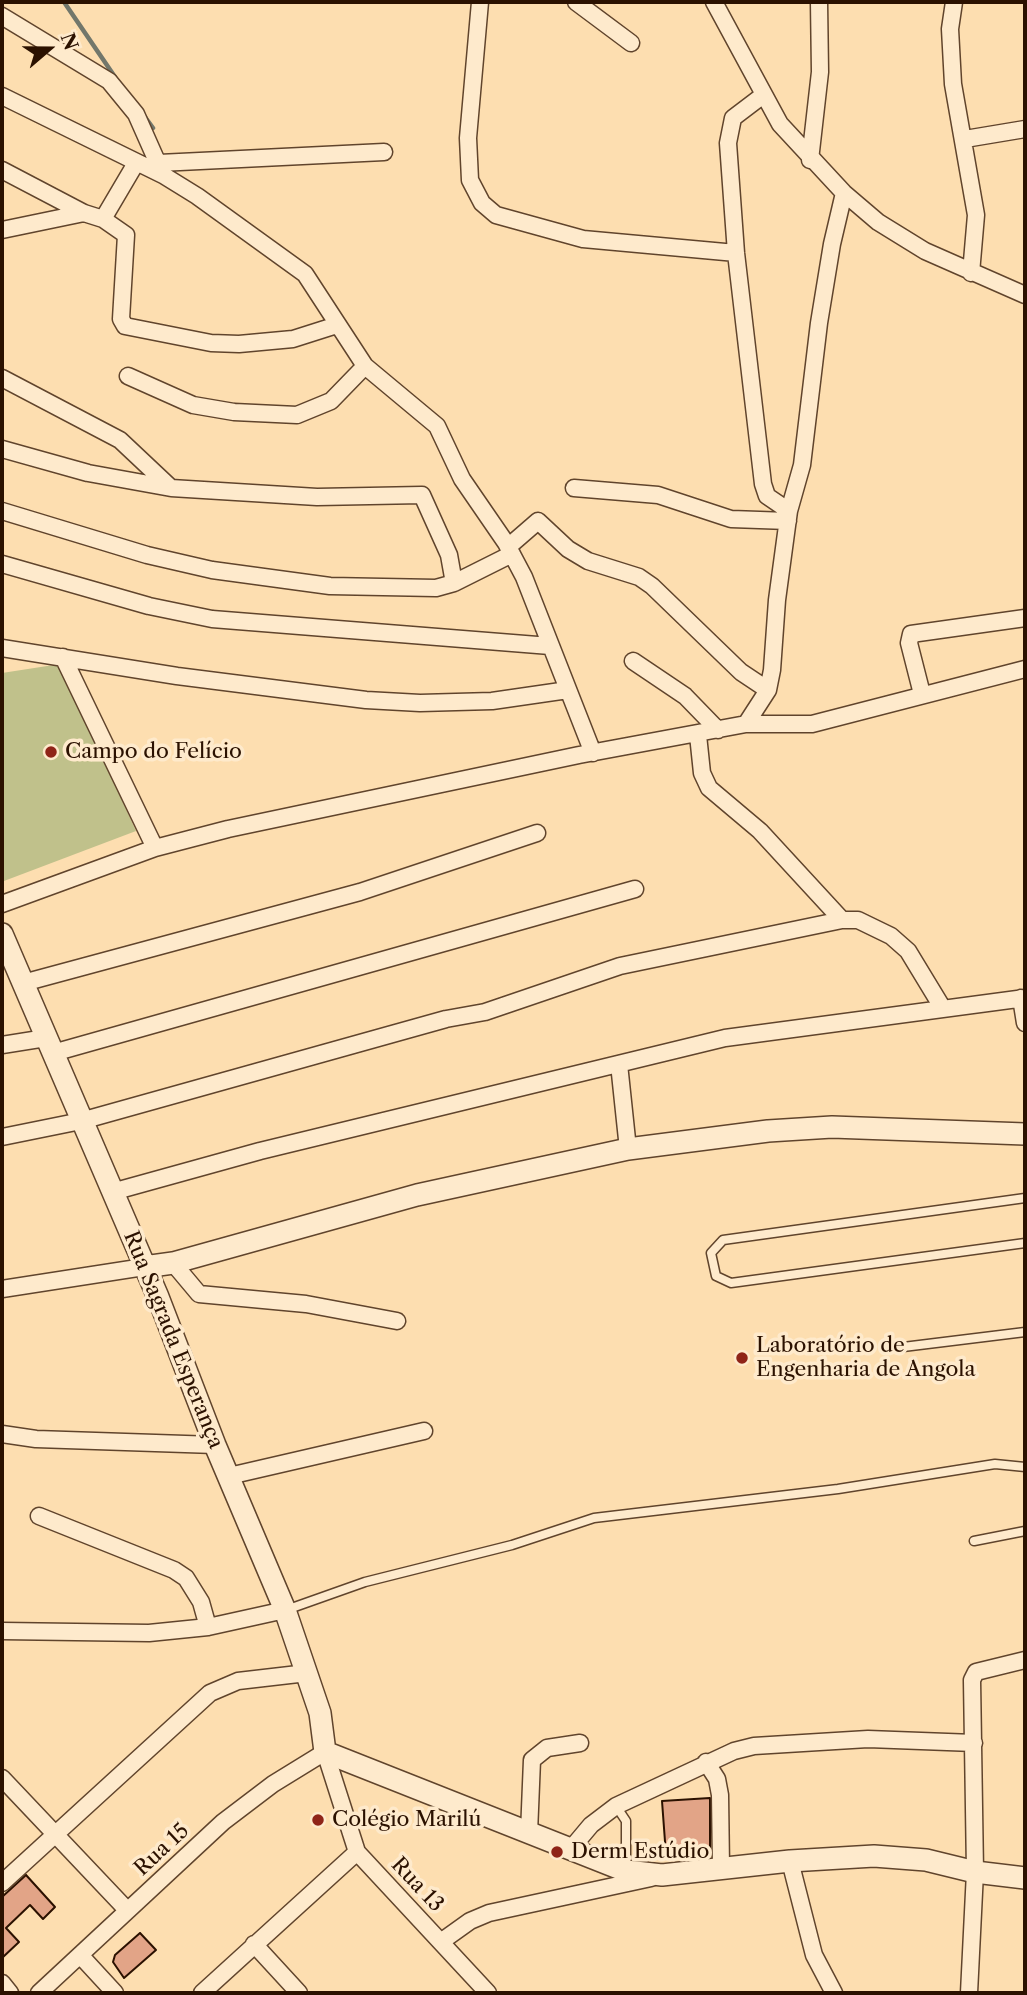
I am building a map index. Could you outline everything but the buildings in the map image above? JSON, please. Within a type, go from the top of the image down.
[{"type":"street","points":[[480,2],[468,138],[470,180],[482,203],[496,215],[583,239],[736,253]]},
{"type":"street","points":[[576,2],[631,43]]},
{"type":"street","points":[[714,2],[779,124],[810,160],[844,193],[900,237],[971,273],[1025,295]]},
{"type":"street","points":[[954,2],[950,29],[953,83],[965,139],[976,215],[971,273]]},
{"type":"street","points":[[810,160],[820,72],[818,3]]},
{"type":"street","points":[[2,16],[108,81],[136,114],[161,169],[305,274],[365,366],[437,426],[462,480],[510,550],[593,753]]},
{"type":"street","points":[[2,96],[136,163],[161,169],[384,152]]},
{"type":"street","points":[[762,96],[733,118],[728,143],[736,253],[763,484],[767,496],[788,516]]},
{"type":"street","points":[[965,139],[1025,129]]},
{"type":"street","points":[[103,219],[136,163]]},
{"type":"street","points":[[2,170],[84,213],[103,219],[126,235],[121,319],[125,326],[211,343],[239,344],[293,339],[337,325]]},
{"type":"street","points":[[746,724],[768,690],[788,516],[802,465],[819,323],[832,244],[844,193]]},
{"type":"street","points":[[2,230],[84,213]]},
{"type":"street","points":[[128,376],[193,405],[234,412],[297,415],[331,401],[365,366]]},
{"type":"street","points":[[2,378],[120,440],[171,488]]},
{"type":"street","points":[[2,449],[88,473],[171,488],[317,497],[422,495],[449,555],[454,583]]},
{"type":"street","points":[[575,488],[658,495],[731,519],[788,516]]},
{"type":"street","points":[[2,511],[147,555],[212,570],[330,586],[414,589],[454,583],[510,550],[538,521],[568,549],[588,561],[639,578],[652,586],[741,672],[768,690]]},
{"type":"street","points":[[2,564],[149,606],[212,620],[550,646]]},
{"type":"street","points":[[922,694],[909,643],[911,634],[1025,618]]},
{"type":"street","points":[[2,648],[366,700],[420,703],[492,701],[568,690]]},
{"type":"street","points":[[63,657],[155,848]]},
{"type":"street","points":[[633,661],[685,696],[718,730]]},
{"type":"street","points":[[2,904],[155,848],[228,830],[593,753],[746,724],[811,724],[1025,669]]},
{"type":"street","points":[[698,735],[705,782],[760,831],[842,920]]},
{"type":"street","points":[[23,983],[360,892],[537,833]]},
{"type":"street","points":[[2,1045],[50,1046],[635,889]]},
{"type":"street","points":[[2,1137],[81,1121],[446,1019],[485,1012],[620,966],[842,920],[858,920],[891,936],[908,951],[942,1007]]},
{"type":"street","name":"Rua Sagrada Esperança","points":[[3,940],[144,1267],[285,1610],[320,1713],[326,1752]]},
{"type":"street","points":[[112,1192],[260,1151],[725,1038],[1023,998],[1025,1023]]},
{"type":"street","points":[[619,1064],[628,1149]]},
{"type":"street","points":[[2,1289],[173,1263],[417,1195],[628,1149],[768,1131],[832,1128],[1025,1134]]},
{"type":"street","points":[[173,1263],[199,1294],[306,1304],[397,1321]]},
{"type":"street","points":[[229,1476],[425,1431]]},
{"type":"street","points":[[2,1434],[36,1439],[215,1445]]},
{"type":"street","points":[[39,1516],[174,1570],[186,1578],[201,1602],[208,1627]]},
{"type":"street","points":[[2,1631],[149,1633],[208,1627],[285,1610]]},
{"type":"street","points":[[969,1993],[975,1872],[972,1680],[976,1672],[1025,1660]]},
{"type":"street","points":[[2,1883],[210,1693],[238,1681],[307,1673]]},
{"type":"street","points":[[570,1850],[591,1825],[616,1806],[706,1762],[754,1746],[868,1739],[974,1743]]},
{"type":"street","points":[[529,1833],[532,1760],[547,1748],[580,1743]]},
{"type":"street","points":[[326,1752],[626,1871],[662,1875]]},
{"type":"street","name":"Rua 13","points":[[326,1752],[357,1852],[488,1993]]},
{"type":"street","name":"Rua 15","points":[[39,1993],[231,1815],[326,1752]]},
{"type":"street","points":[[706,1762],[717,1779],[720,1795],[721,1867]]},
{"type":"street","points":[[2,1778],[127,1910]]},
{"type":"street","points":[[202,1993],[357,1852]]},
{"type":"street","points":[[442,1941],[470,1921],[489,1913],[662,1875],[721,1867],[874,1856],[926,1860],[975,1872],[1025,1878]]},
{"type":"street","points":[[790,1861],[814,1955],[834,1993]]},
{"type":"street","points":[[254,1944],[299,1993]]},
{"type":"street","points":[[80,1955],[115,1993]]},
{"type":"street","points":[[2,1983],[10,1993]]},
{"type":"lane","points":[[1025,1198],[723,1240],[711,1253],[716,1276],[732,1283],[1025,1243]]},
{"type":"lane","points":[[895,1348],[1025,1332]]},
{"type":"lane","points":[[285,1610],[365,1583],[512,1545],[594,1518],[838,1489],[995,1464],[1025,1467]]},
{"type":"lane","points":[[974,1541],[1025,1531]]},
{"type":"lane","points":[[616,1806],[626,1821],[626,1871]]},
{"type":"green space","name":"Campo do Felício","points":[[60,664],[136,831],[4,881],[2,673]]},
{"type":"waterway","points":[[64,2],[115,77]]},
{"type":"waterway","points":[[145,117],[153,128]]},
{"type":"place","name":"Campo do Felício","points":[[51,752]]},
{"type":"place","name":"Laboratório de Engenharia de Angola","points":[[742,1358]]},
{"type":"place","name":"Colégio Marilú","points":[[318,1820]]},
{"type":"place","name":"Derm Estúdio","points":[[557,1852]]}]
